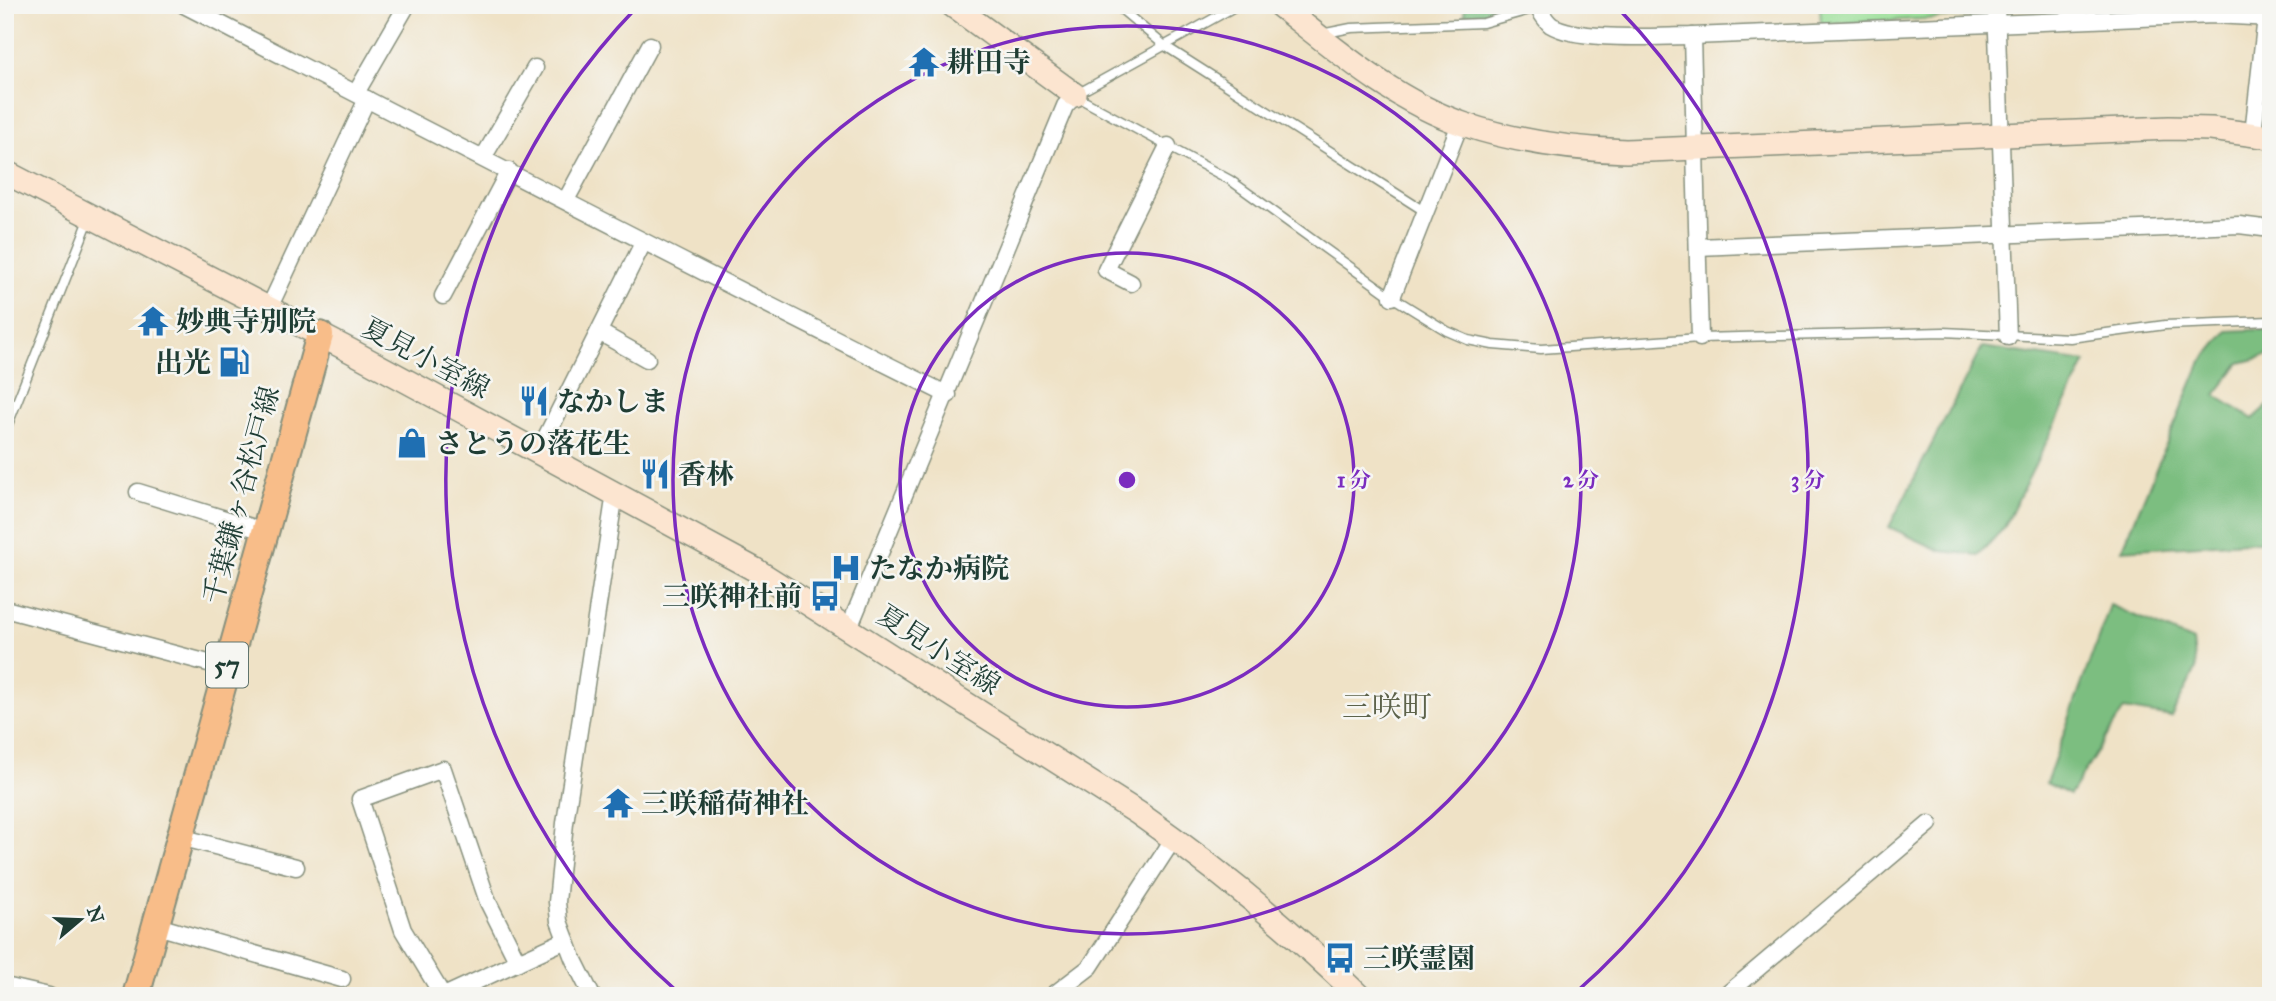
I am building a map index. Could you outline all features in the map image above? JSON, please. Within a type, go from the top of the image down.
[{"type":"main road","points":[[952,5],[1075,95]]},
{"type":"main road","points":[[1279,5],[1366,72],[1413,101],[1460,124],[1531,142],[1572,149],[1626,151],[2169,128],[2262,135]]},
{"type":"main road","name":"夏見小室線","points":[[5,172],[320,335],[754,569],[1174,838],[1286,926],[1359,996]]},
{"type":"main road","name":"千葉鎌ヶ谷松戸線","points":[[136,996],[320,335]]},
{"type":"street","points":[[184,5],[566,200],[643,243],[947,395]]},
{"type":"street","points":[[269,308],[362,96],[407,5]]},
{"type":"street","points":[[1996,5],[2008,337]]},
{"type":"street","points":[[1542,7],[1549,24],[1563,30],[1609,36],[1692,36],[2268,13],[2262,135]]},
{"type":"street","points":[[1692,36],[1700,338]]},
{"type":"street","points":[[566,200],[650,45]]},
{"type":"street","points":[[483,158],[536,68]]},
{"type":"street","points":[[849,628],[1065,106],[1075,95]]},
{"type":"street","points":[[1392,298],[1460,124]]},
{"type":"street","points":[[1131,283],[1106,270],[1168,146]]},
{"type":"street","points":[[443,296],[509,171]]},
{"type":"street","points":[[1698,247],[2239,225],[2271,229]]},
{"type":"street","points":[[538,453],[643,243]]},
{"type":"street","points":[[599,332],[647,359]]},
{"type":"street","points":[[138,492],[264,531]]},
{"type":"street","points":[[592,996],[566,940],[557,902],[560,863],[615,493]]},
{"type":"street","points":[[5,609],[227,668]]},
{"type":"street","points":[[518,962],[488,902],[443,769],[360,799],[403,930],[444,996],[566,940]]},
{"type":"street","points":[[1725,996],[1930,824]]},
{"type":"street","points":[[180,837],[296,867]]},
{"type":"street","points":[[1052,996],[1090,967],[1174,838]]},
{"type":"street","points":[[157,926],[342,979]]},
{"type":"street","points":[[5,986],[49,996]]},
{"type":"lane","points":[[1115,5],[1165,46],[1424,211]]},
{"type":"lane","points":[[1075,95],[1238,5]]},
{"type":"lane","points":[[1317,35],[1351,28],[1483,23],[1542,7]]},
{"type":"lane","points":[[1075,95],[1230,180],[1392,298],[1447,331],[1468,340],[1493,345],[1541,349],[1700,338],[1943,332],[2070,338],[2165,325],[2271,321]]},
{"type":"lane","points":[[5,432],[90,217]]},
{"type":"green space","points":[[1465,5],[1518,5],[1485,14],[1464,15]]},
{"type":"green space","points":[[1820,5],[1990,5],[1990,10],[1982,16],[1821,24]]},
{"type":"green space","points":[[2271,329],[2271,355],[2240,363],[2215,395],[2253,419],[2271,403],[2271,537],[2262,541],[2122,550],[2200,364],[2227,331]]},
{"type":"green space","points":[[1982,347],[2086,362],[2004,528],[1978,555],[1941,551],[1889,527]]},
{"type":"green space","points":[[2110,605],[2193,641],[2196,669],[2171,717],[2124,709],[2070,795],[2046,783]]},
{"type":"place","name":"耕田寺","points":[[924,62]]},
{"type":"place","name":"妙典寺別院","points":[[153,321]]},
{"type":"place","name":"出光","points":[[234,362]]},
{"type":"place","name":"なかしま","points":[[534,401]]},
{"type":"place","name":"さとうの落花生","points":[[412,443]]},
{"type":"place","name":"香林","points":[[655,474]]},
{"type":"place","name":"たなか病院","points":[[846,568]]},
{"type":"place","name":"三咲神社前","points":[[825,596]]},
{"type":"place","name":"三咲稲荷神社","points":[[618,803]]},
{"type":"place","name":"三咲霊園","points":[[1340,958]]},
{"type":"district","name":"三咲町","points":[[1387,707]]}]
